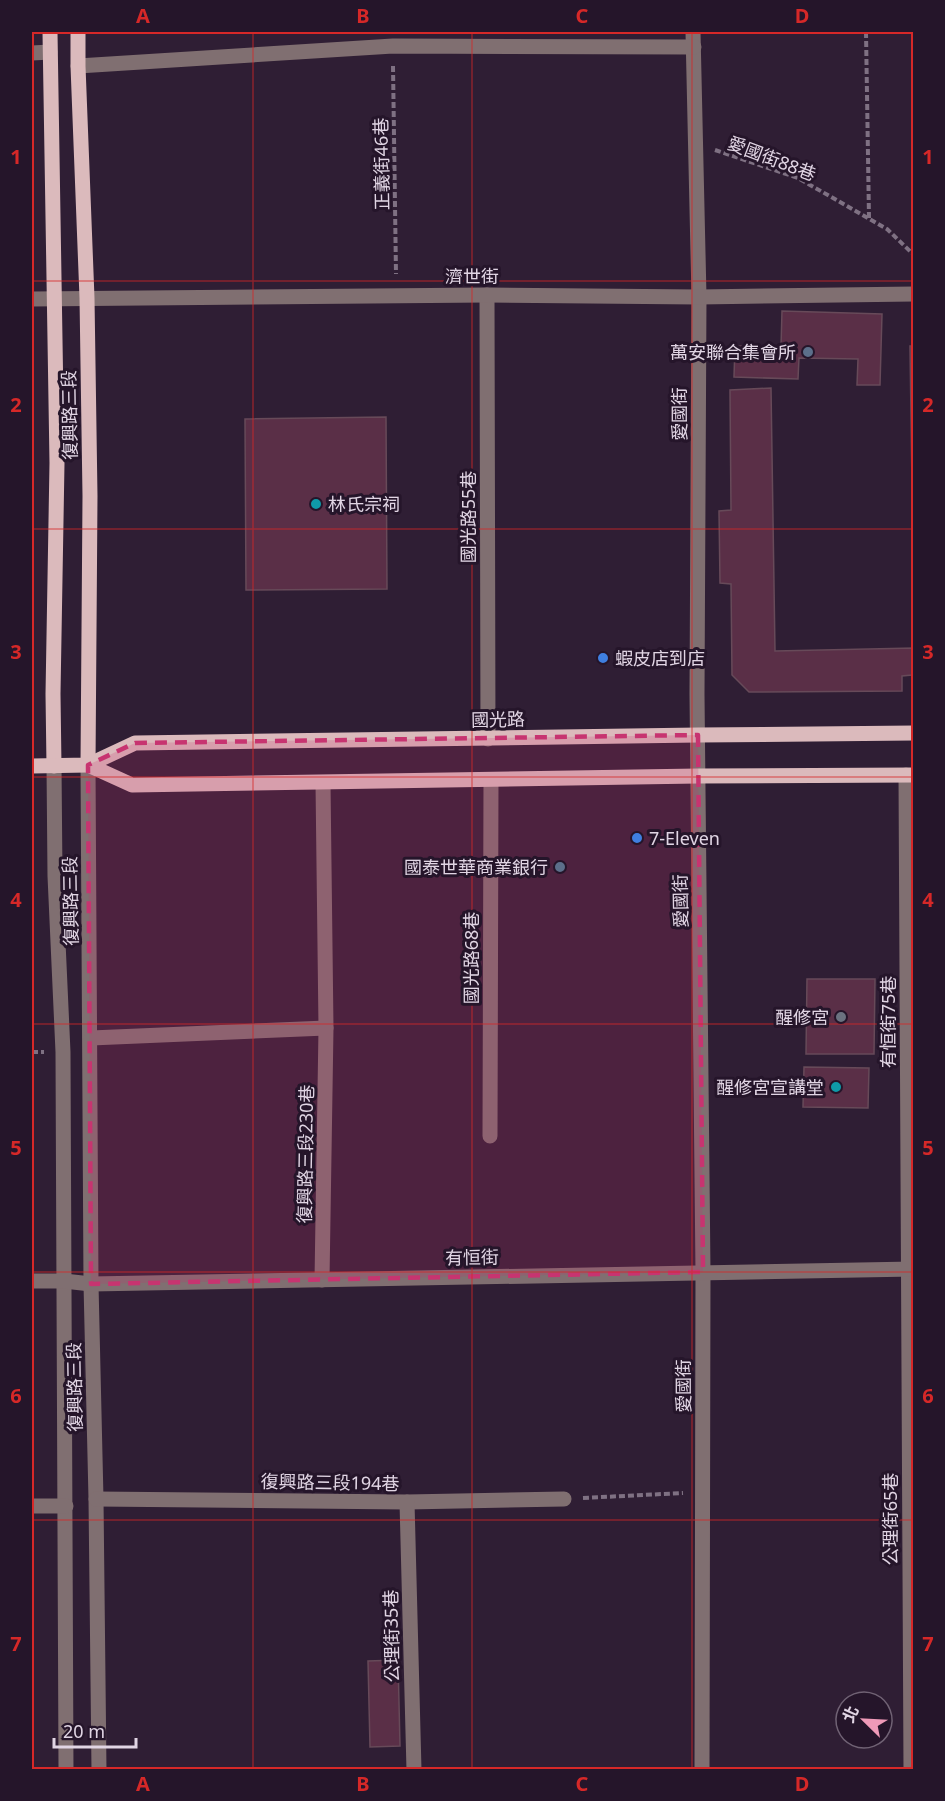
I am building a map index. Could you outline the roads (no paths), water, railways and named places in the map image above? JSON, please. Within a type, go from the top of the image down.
[{"type":"main road","name":"復興路三段","points":[[50,32],[57,463],[54,766]]},
{"type":"main road","name":"復興路三段","points":[[78,32],[87,298],[90,496],[88,765]]},
{"type":"main road","name":"國光路","points":[[32,766],[88,765],[135,743],[914,733]]},
{"type":"main road","name":"國光路","points":[[88,765],[132,785],[910,775]]},
{"type":"street","points":[[78,66],[393,46],[693,39]]},
{"type":"street","name":"愛國街","points":[[693,39],[699,297],[698,776],[703,1272],[702,1770]]},
{"type":"street","points":[[32,52],[50,52]]},
{"type":"street","name":"濟世街","points":[[32,299],[914,294]]},
{"type":"street","name":"國光路55巷","points":[[487,296],[488,739]]},
{"type":"street","name":"復興路三段","points":[[88,765],[91,1284],[99,1770]]},
{"type":"street","name":"復興路三段","points":[[54,766],[55,876],[63,1052],[66,1770]]},
{"type":"street","name":"有恒街75巷","points":[[910,775],[911,1269]]},
{"type":"street","name":"國光路68巷","points":[[490,1136],[491,780]]},
{"type":"street","name":"復興路三段230巷","points":[[322,1280],[326,1028],[323,783]]},
{"type":"street","points":[[91,1038],[326,1028]]},
{"type":"street","name":"有恒街","points":[[32,1281],[91,1284],[911,1269]]},
{"type":"street","name":"公理街65巷","points":[[911,1269],[912,1769]]},
{"type":"street","name":"復興路三段194巷","points":[[96,1499],[407,1502],[564,1498]]},
{"type":"street","name":"公理街35巷","points":[[407,1502],[414,1770]]},
{"type":"street","points":[[32,1506],[66,1506]]},
{"type":"street","points":[[904,1770],[912,1769]]},
{"type":"place","name":"萬安聯合集會所","points":[[808,352]]},
{"type":"place","name":"林氏宗祠","points":[[316,504]]},
{"type":"place","name":"蝦皮店到店","points":[[603,658]]},
{"type":"place","name":"7-Eleven","points":[[637,838]]},
{"type":"place","name":"國泰世華商業銀行","points":[[560,867]]},
{"type":"place","name":"醒修宮","points":[[841,1017]]},
{"type":"place","name":"醒修宮宣講堂","points":[[836,1087]]}]
